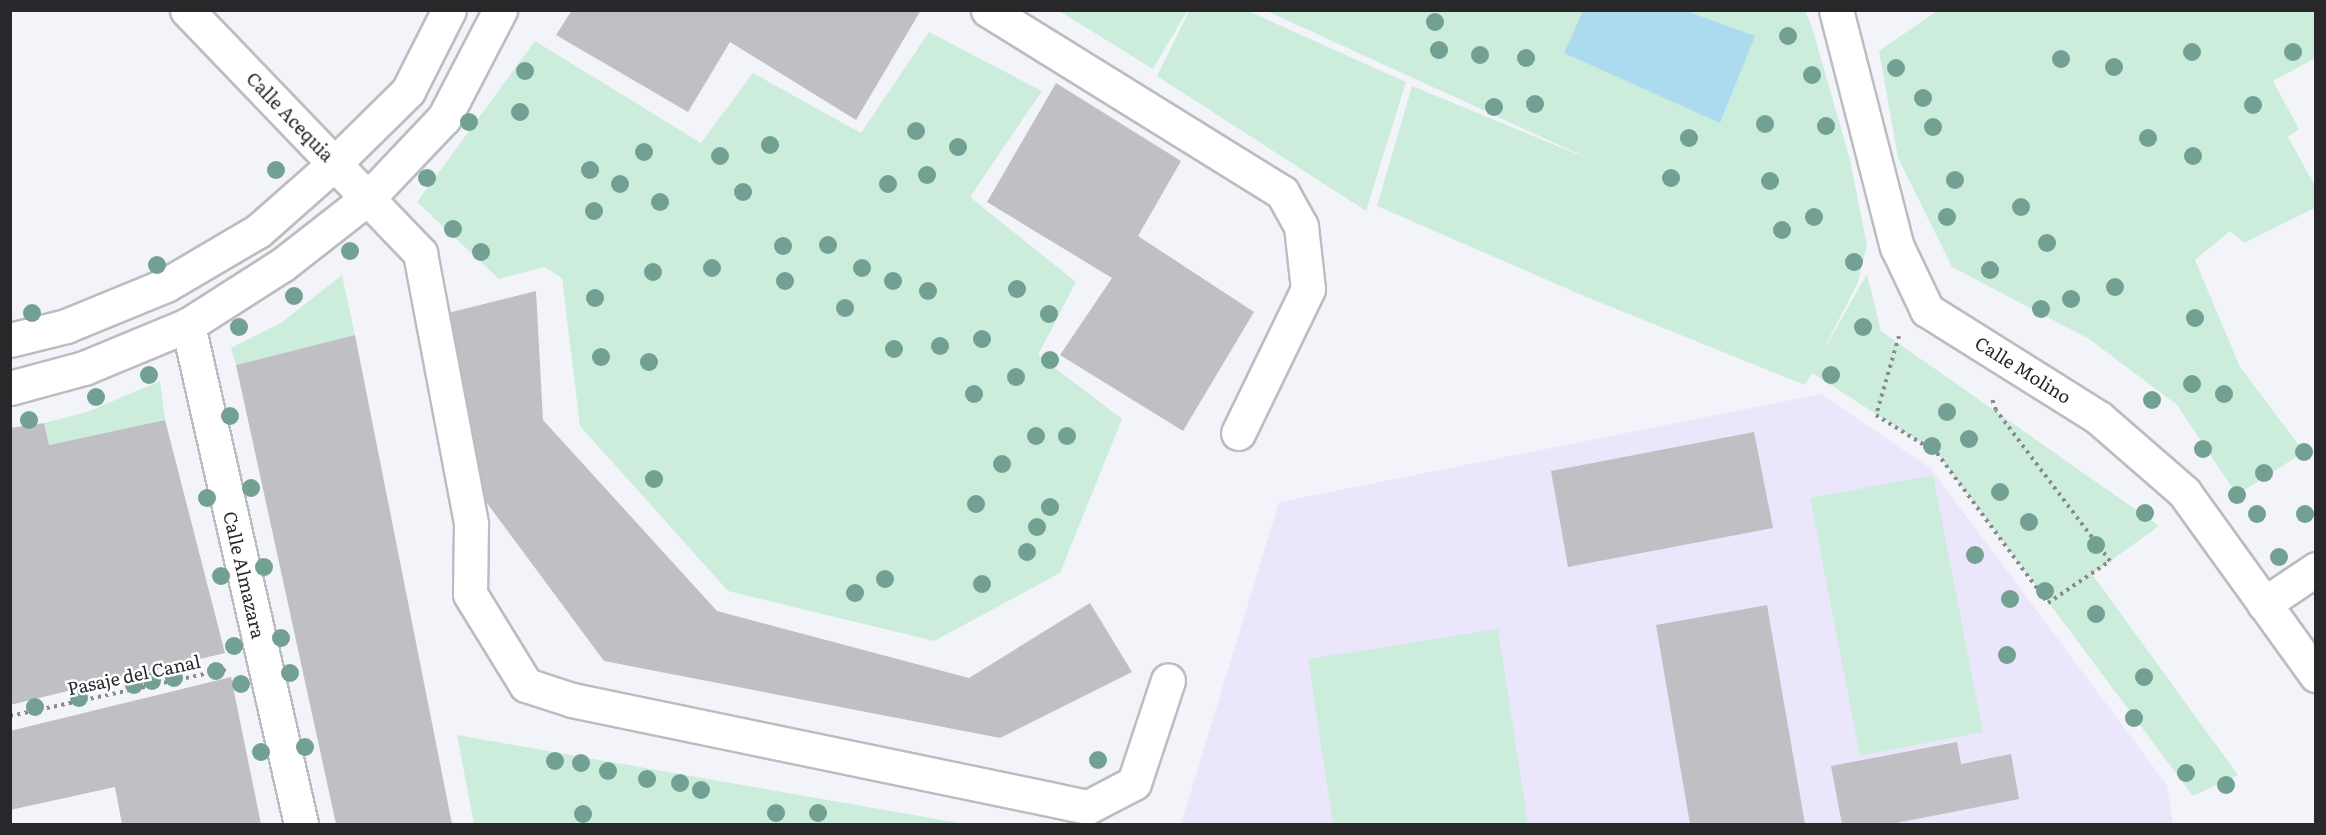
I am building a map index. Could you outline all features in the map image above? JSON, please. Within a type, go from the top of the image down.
[{"type":"street","name":"Calle Acequia","points":[[187,10],[216,23],[335,163],[420,253],[471,524],[470,594],[526,685],[572,700],[1088,807],[1134,783],[1168,680]]},
{"type":"street","points":[[10,340],[66,326],[166,285],[258,231],[335,163],[408,91],[449,10]]},
{"type":"street","points":[[10,388],[84,368],[188,325],[282,266],[369,197],[444,118],[500,10]]},
{"type":"street","points":[[988,10],[1282,192],[1301,226],[1308,289],[1238,433]]},
{"type":"street","name":"Calle Molino","points":[[1836,10],[1897,247],[1927,310],[2099,418],[2184,492],[2316,675]]},
{"type":"street","name":"Calle Almazara","points":[[188,325],[301,825]]},
{"type":"street","points":[[2264,604],[2316,569]]},
{"type":"path","points":[[1896,341],[1876,415],[1937,453],[2048,603],[2110,561],[1996,410],[1971,337]]},
{"type":"path","name":"Pasaje del Canal","points":[[10,716],[264,661]]},
{"type":"shaded area","points":[[1821,394],[1930,468],[2167,785],[2173,824],[1181,824],[1279,502]]},
{"type":"green space","points":[[1059,11],[1187,11],[1153,69]]},
{"type":"green space","points":[[1189,11],[1248,11],[1406,82],[1366,211],[1157,76]]},
{"type":"green space","points":[[1267,11],[1805,11],[1812,27],[1850,160],[1867,245],[1858,282],[1822,353],[1867,274],[1881,331],[2159,526],[2092,574],[2238,775],[2193,796],[1937,453],[1812,373],[1805,385],[1584,296],[1377,206],[1412,86],[1594,161]]},
{"type":"green space","points":[[1937,11],[2315,11],[2315,58],[2273,81],[2299,129],[2288,137],[2315,186],[2315,208],[2244,243],[2230,231],[2195,260],[2240,367],[2304,452],[2237,495],[2177,405],[2089,339],[1952,267],[1898,158],[1879,51]]},
{"type":"green space","points":[[929,32],[1042,91],[970,197],[1076,282],[1038,355],[1122,419],[1060,573],[934,641],[728,591],[580,426],[562,278],[544,267],[499,279],[417,202],[535,41],[701,143],[753,73],[861,133]]},
{"type":"green space","points":[[342,275],[355,335],[236,365],[231,348],[281,323]]},
{"type":"green space","points":[[160,381],[165,420],[49,445],[44,423],[87,412]]},
{"type":"green space","points":[[1933,475],[1983,732],[1860,756],[1810,498]]},
{"type":"green space","points":[[1498,629],[1528,824],[1333,824],[1308,659]]},
{"type":"green space","points":[[457,735],[965,824],[474,824]]},
{"type":"water","points":[[1583,11],[1686,11],[1755,36],[1720,123],[1564,53]]},
{"type":"building","points":[[572,10],[921,10],[856,120],[730,42],[688,112],[556,35]]},
{"type":"building","points":[[1056,83],[1181,161],[1138,236],[1254,312],[1183,431],[1060,355],[1112,278],[987,202]]},
{"type":"building","points":[[536,291],[543,420],[717,611],[969,678],[1090,603],[1132,672],[1000,738],[604,661],[478,491],[432,317]]},
{"type":"building","points":[[355,335],[452,824],[336,824],[236,365]]},
{"type":"building","points":[[165,420],[225,653],[10,705],[10,428],[44,423],[49,445]]},
{"type":"building","points":[[1754,432],[1773,528],[1568,567],[1551,471]]},
{"type":"building","points":[[1767,605],[1805,824],[1690,824],[1656,625]]},
{"type":"building","points":[[231,677],[261,824],[122,824],[115,787],[10,810],[10,731]]},
{"type":"building","points":[[1957,742],[1961,764],[2011,754],[2019,799],[1891,824],[1842,824],[1831,766]]}]
